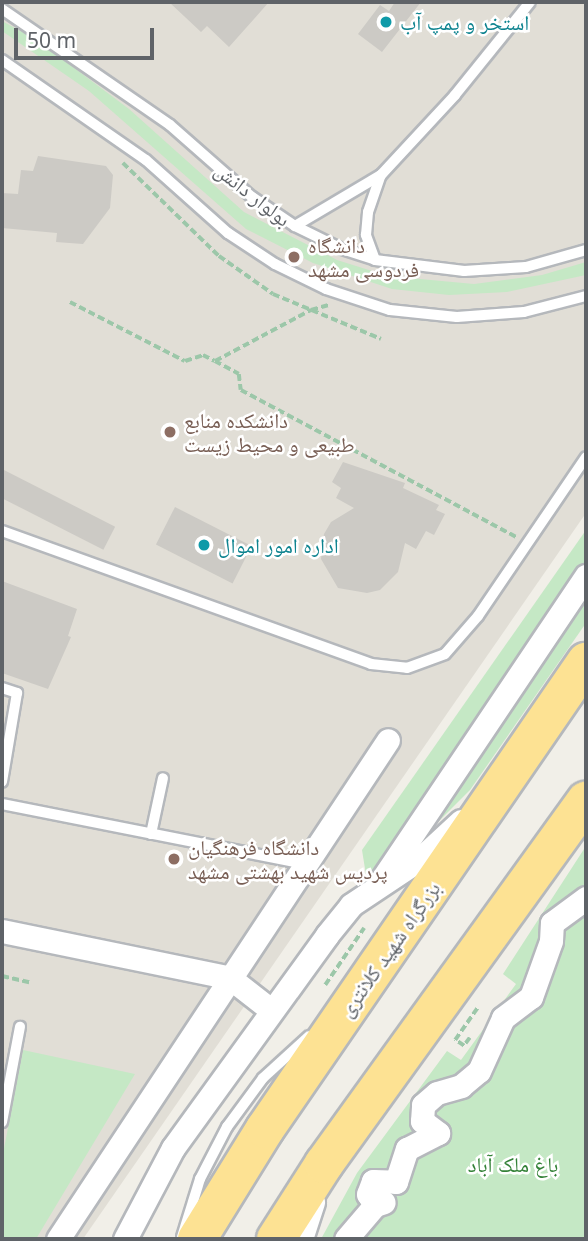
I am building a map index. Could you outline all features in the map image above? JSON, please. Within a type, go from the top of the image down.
[{"type":"highway","name":"بزرگراه شهید کلانتری","points":[[197,1239],[265,1129],[586,662]]},
{"type":"highway","points":[[276,1239],[324,1164],[586,801]]},
{"type":"street","points":[[379,884],[586,576]]},
{"type":"street","points":[[58,1239],[388,740]]},
{"type":"street","points":[[125,1239],[173,1148],[271,1010],[351,905],[420,859],[507,778]]},
{"type":"street","points":[[346,1239],[379,1203],[368,1194],[373,1181],[396,1182],[407,1149],[438,1133],[422,1121],[423,1105],[438,1093],[461,1087],[479,1071],[503,1018],[531,997],[551,941],[552,923],[586,898]]},
{"type":"street","points":[[2,931],[230,978],[271,1010]]},
{"type":"street","points":[[301,1239],[324,1164]]},
{"type":"lane","points":[[295,226],[381,175],[455,95],[530,2]]},
{"type":"lane","name":"بولوار دانش","points":[[2,9],[170,125],[252,197],[295,226],[375,260],[464,271],[526,267],[586,250]]},
{"type":"lane","name":"بولوار دانش","points":[[2,60],[146,160],[256,251],[326,289],[390,310],[457,317],[524,312],[586,296]]},
{"type":"lane","points":[[375,260],[366,235],[368,212],[381,175]]},
{"type":"lane","points":[[2,531],[371,664],[407,668],[445,654],[478,616],[586,457]]},
{"type":"lane","points":[[2,688],[17,693],[2,782]]},
{"type":"lane","points":[[151,834],[163,778]]},
{"type":"lane","points":[[2,804],[305,864]]},
{"type":"lane","points":[[181,1239],[200,1179],[227,1127],[263,1078],[363,987]]},
{"type":"lane","points":[[2,1122],[20,1027]]},
{"type":"path","points":[[215,361],[311,310],[355,299]]},
{"type":"path","points":[[70,302],[185,361],[203,355],[215,361],[239,374],[241,390],[527,543]]},
{"type":"path","points":[[324,985],[364,928]]},
{"type":"path","points":[[2,976],[29,982]]},
{"type":"path","points":[[471,1036],[464,1046],[455,1040],[478,1007]]},
{"type":"shaded area","name":"دانشگاه فردوسی مشهد","points":[[2,2],[586,2],[586,513],[83,1239],[2,1239]]},
{"type":"green space","points":[[2,21],[37,40],[129,109],[244,212],[337,260],[388,276],[474,284],[542,275],[586,262],[586,275],[507,292],[449,295],[392,289],[313,263],[246,229],[89,91],[2,31]]},
{"type":"green space","points":[[586,530],[586,623],[470,790],[421,839],[366,875],[362,850]]},
{"type":"green space","name":"باغ ملک آباد","points":[[586,846],[586,1239],[321,1239],[357,1173],[447,1051],[461,1060],[516,984],[503,974]]},
{"type":"green space","points":[[23,1050],[135,1074],[36,1239],[2,1239],[2,1159]]},
{"type":"building","points":[[169,2],[269,2],[229,47],[207,26],[201,32]]},
{"type":"building","name":"استخر و پمپ آب","points":[[395,2],[421,2],[382,52],[358,34],[380,5],[389,11]]},
{"type":"building","points":[[38,156],[106,166],[113,175],[110,208],[83,244],[56,242],[57,233],[2,228],[2,193],[18,194],[21,170],[33,171]]},
{"type":"building","points":[[343,462],[405,483],[403,488],[439,505],[436,510],[445,514],[434,535],[426,531],[416,549],[405,543],[398,572],[380,590],[367,593],[338,588],[321,559],[324,534],[331,522],[354,508],[336,498],[341,488],[332,482]]},
{"type":"building","points":[[2,469],[115,527],[103,550],[2,498]]},
{"type":"building","name":"اداره امور اموال","points":[[175,507],[252,546],[233,583],[156,544]]},
{"type":"building","points":[[2,581],[77,609],[68,636],[71,637],[48,689],[2,673]]},
{"type":"place","name":"استخر و پمپ آب","points":[[386,22]]},
{"type":"place","name":"دانشگاه فردوسی مشهد","points":[[294,257]]},
{"type":"place","name":"دانشکده منابع طبیعی و محیط زیست","points":[[170,432]]},
{"type":"place","name":"اداره امور اموال","points":[[204,545]]},
{"type":"place","name":"دانشگاه فرهنگیان پردیس شهید بهشتی مشهد","points":[[174,859]]}]
